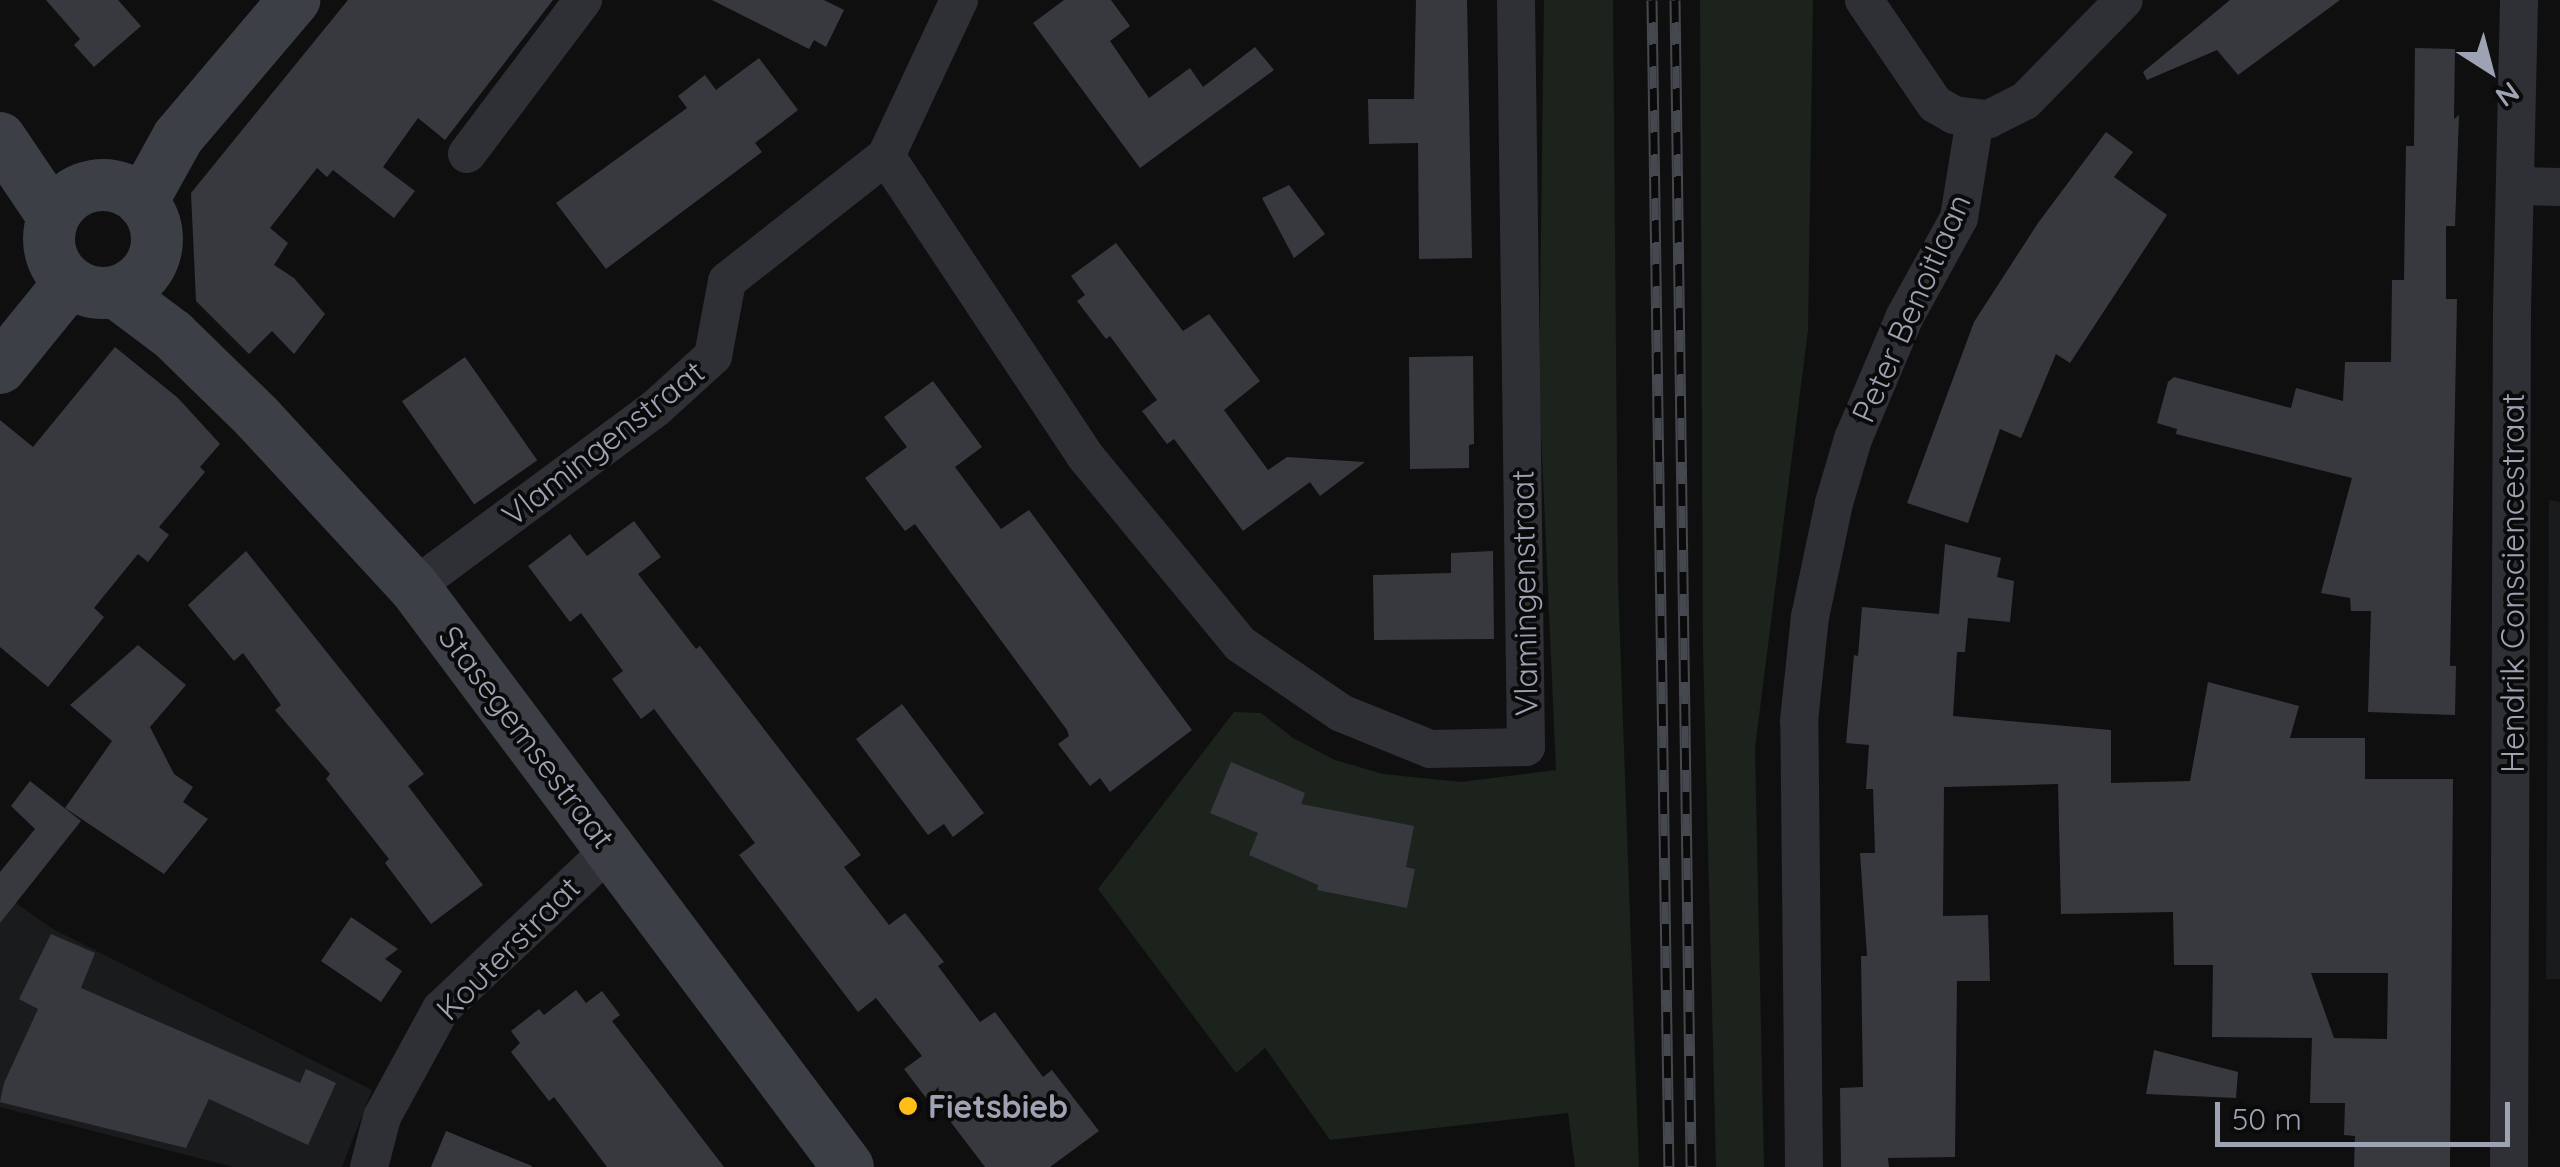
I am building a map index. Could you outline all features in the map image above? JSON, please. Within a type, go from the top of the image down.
[{"type":"street","points":[[95,199],[178,137],[294,0]]},
{"type":"street","points":[[467,154],[583,0]]},
{"type":"street","name":"Vlamingenstraat","points":[[414,588],[657,407],[713,356],[726,281],[886,156],[959,0]]},
{"type":"street","name":"Vlamingenstraat","points":[[886,156],[1086,457],[1240,644],[1341,714],[1430,749],[1526,747],[1516,0]]},
{"type":"street","points":[[1864,0],[1936,104],[1975,119],[2004,115],[2025,101],[2124,0]]},
{"type":"street","name":"Hendrik Consciencestraat","points":[[2508,1167],[2519,0]]},
{"type":"street","name":"Peter Benoitlaan","points":[[1804,1167],[1799,720],[1810,617],[1834,503],[1859,424],[1904,318],[1963,205],[1975,119]]},
{"type":"street","points":[[0,368],[158,243],[156,222],[95,199],[2,139]]},
{"type":"street","points":[[2516,186],[2560,187]]},
{"type":"street","name":"Stasegemsestraat","points":[[95,199],[49,242],[53,260],[110,283],[173,335],[257,417],[414,588],[848,1167]]},
{"type":"street","name":"Kouterstraat","points":[[368,1167],[382,1117],[441,1009],[612,848]]},
{"type":"shaded area","points":[[1544,0],[1613,0],[1618,582],[1639,1167],[1575,1167],[1568,1113],[1330,1140],[1265,1048],[1236,1073],[1098,889],[1234,712],[1261,713],[1293,738],[1335,760],[1383,774],[1461,782],[1556,770],[1539,388]]},
{"type":"shaded area","points":[[1700,0],[1813,0],[1808,330],[1755,748],[1764,1167],[1716,1167],[1703,648]]},
{"type":"shaded area","points":[[2549,500],[2560,502],[2560,979],[2546,979]]},
{"type":"shaded area","points":[[0,892],[53,929],[372,1090],[342,1167],[233,1167],[0,1107]]},
{"type":"building","points":[[46,0],[118,0],[141,26],[94,67],[74,45],[80,39]]},
{"type":"building","points":[[348,0],[553,0],[445,140],[418,118],[383,167],[415,191],[394,218],[333,170],[327,177],[317,168],[270,228],[288,243],[274,265],[294,278],[325,314],[294,354],[272,331],[249,354],[196,301],[191,193]]},
{"type":"building","points":[[712,0],[824,0],[844,10],[826,47],[814,40],[809,49]]},
{"type":"building","points":[[1064,0],[1111,0],[1130,26],[1110,41],[1149,98],[1190,68],[1203,87],[1255,47],[1274,70],[1140,168],[1033,23]]},
{"type":"building","points":[[1416,0],[1467,0],[1472,258],[1419,259],[1418,143],[1369,144],[1368,99],[1414,99]]},
{"type":"building","points":[[2230,0],[2340,0],[2238,75],[2217,50],[2147,80],[2143,72]]},
{"type":"building","points":[[2415,48],[2455,49],[2454,119],[2459,115],[2455,226],[2446,226],[2446,299],[2457,299],[2450,666],[2456,666],[2455,715],[2368,712],[2371,611],[2351,611],[2350,598],[2321,593],[2352,478],[2176,434],[2177,429],[2157,423],[2168,382],[2174,377],[2291,408],[2296,388],[2343,401],[2345,362],[2391,362],[2392,280],[2404,280],[2406,146],[2414,146]]},
{"type":"building","points":[[759,58],[798,110],[755,143],[762,152],[606,269],[556,203],[687,108],[678,96],[705,75],[716,90]]},
{"type":"building","points":[[2106,132],[2133,152],[2114,177],[2167,215],[2070,363],[2056,354],[2021,438],[2000,429],[1968,523],[1907,503],[1974,322],[2038,223]]},
{"type":"building","points":[[1289,185],[1325,234],[1294,258],[1262,198]]},
{"type":"building","points":[[1116,243],[1183,331],[1209,314],[1260,381],[1224,410],[1268,470],[1287,457],[1365,462],[1320,496],[1310,482],[1243,531],[1174,439],[1167,444],[1142,411],[1157,400],[1110,336],[1106,339],[1077,301],[1085,295],[1071,276]]},
{"type":"building","points":[[115,347],[178,398],[220,444],[200,467],[205,472],[159,527],[169,535],[148,562],[138,554],[94,608],[104,617],[48,687],[0,647],[0,420],[33,447]]},
{"type":"building","points":[[1473,356],[1474,444],[1469,445],[1469,468],[1410,469],[1409,357]]},
{"type":"building","points":[[465,357],[537,460],[474,504],[402,401]]},
{"type":"building","points":[[933,381],[982,447],[955,467],[1001,529],[1029,510],[1192,730],[1110,792],[1100,778],[1090,786],[1058,744],[1069,736],[1067,730],[915,524],[905,531],[865,478],[907,447],[884,417]]},
{"type":"building","points":[[634,521],[661,557],[638,574],[696,649],[700,646],[861,855],[844,867],[889,925],[905,913],[944,962],[938,966],[980,1022],[995,1012],[1043,1077],[1052,1070],[1099,1131],[1050,1167],[985,1167],[937,1104],[933,1107],[904,1069],[922,1056],[876,998],[858,1012],[739,855],[755,843],[654,709],[641,719],[612,679],[623,671],[581,613],[570,622],[528,566],[570,534],[587,556]]},
{"type":"building","points":[[1945,544],[2001,558],[1997,577],[2014,581],[2010,622],[1968,618],[1965,652],[1957,652],[1953,716],[2111,730],[2111,783],[2190,781],[2208,682],[2299,706],[2290,738],[2365,738],[2365,779],[2453,779],[2450,1167],[2354,1167],[2355,1136],[2344,1135],[2345,1103],[2310,1103],[2312,1038],[2212,1037],[2213,965],[2174,965],[2173,912],[2061,914],[2058,784],[1944,787],[1943,916],[1988,915],[1990,981],[1957,981],[1955,1157],[1888,1158],[1889,1167],[1841,1167],[1840,1088],[1863,1087],[1861,956],[1867,956],[1860,853],[1875,853],[1873,789],[1866,789],[1869,745],[1846,743],[1862,607],[1939,614]],"holes":[[[2311,973],[2388,973],[2387,1039],[2334,1038]]]},
{"type":"building","points":[[246,551],[424,774],[408,786],[483,885],[431,924],[385,863],[389,859],[326,779],[330,774],[275,710],[281,705],[243,653],[234,661],[188,605]]},
{"type":"building","points":[[1493,551],[1494,639],[1374,640],[1373,575],[1451,573],[1451,553]]},
{"type":"building","points":[[138,645],[186,685],[150,727],[174,774],[193,787],[183,802],[208,819],[164,874],[65,808],[112,741],[70,705]]},
{"type":"building","points":[[902,704],[984,813],[953,837],[944,824],[928,835],[856,739]]},
{"type":"building","points":[[1231,762],[1305,793],[1301,804],[1414,826],[1406,867],[1415,869],[1407,908],[1317,890],[1318,885],[1249,855],[1258,833],[1210,813]]},
{"type":"building","points":[[30,781],[81,821],[0,923],[0,872],[35,829],[11,806]]},
{"type":"building","points":[[351,917],[398,949],[385,959],[402,971],[381,1002],[321,961]]},
{"type":"building","points":[[51,934],[95,953],[81,988],[300,1083],[306,1069],[336,1083],[308,1145],[209,1099],[186,1148],[0,1102],[4,1083],[38,1009],[19,999]]},
{"type":"building","points":[[576,990],[586,1003],[602,991],[620,1015],[612,1021],[724,1167],[607,1167],[554,1097],[549,1101],[511,1052],[520,1043],[511,1031],[539,1009],[544,1015]]},
{"type":"building","points":[[2154,1050],[2238,1072],[2236,1098],[2146,1094]]},
{"type":"building","points":[[446,1131],[532,1166],[532,1167],[431,1167]]},
{"type":"railway","points":[[1652,0],[1669,1167]]},
{"type":"railway","points":[[1675,0],[1691,1167]]},
{"type":"place","name":"Fietsbieb","points":[[908,1106]]}]
